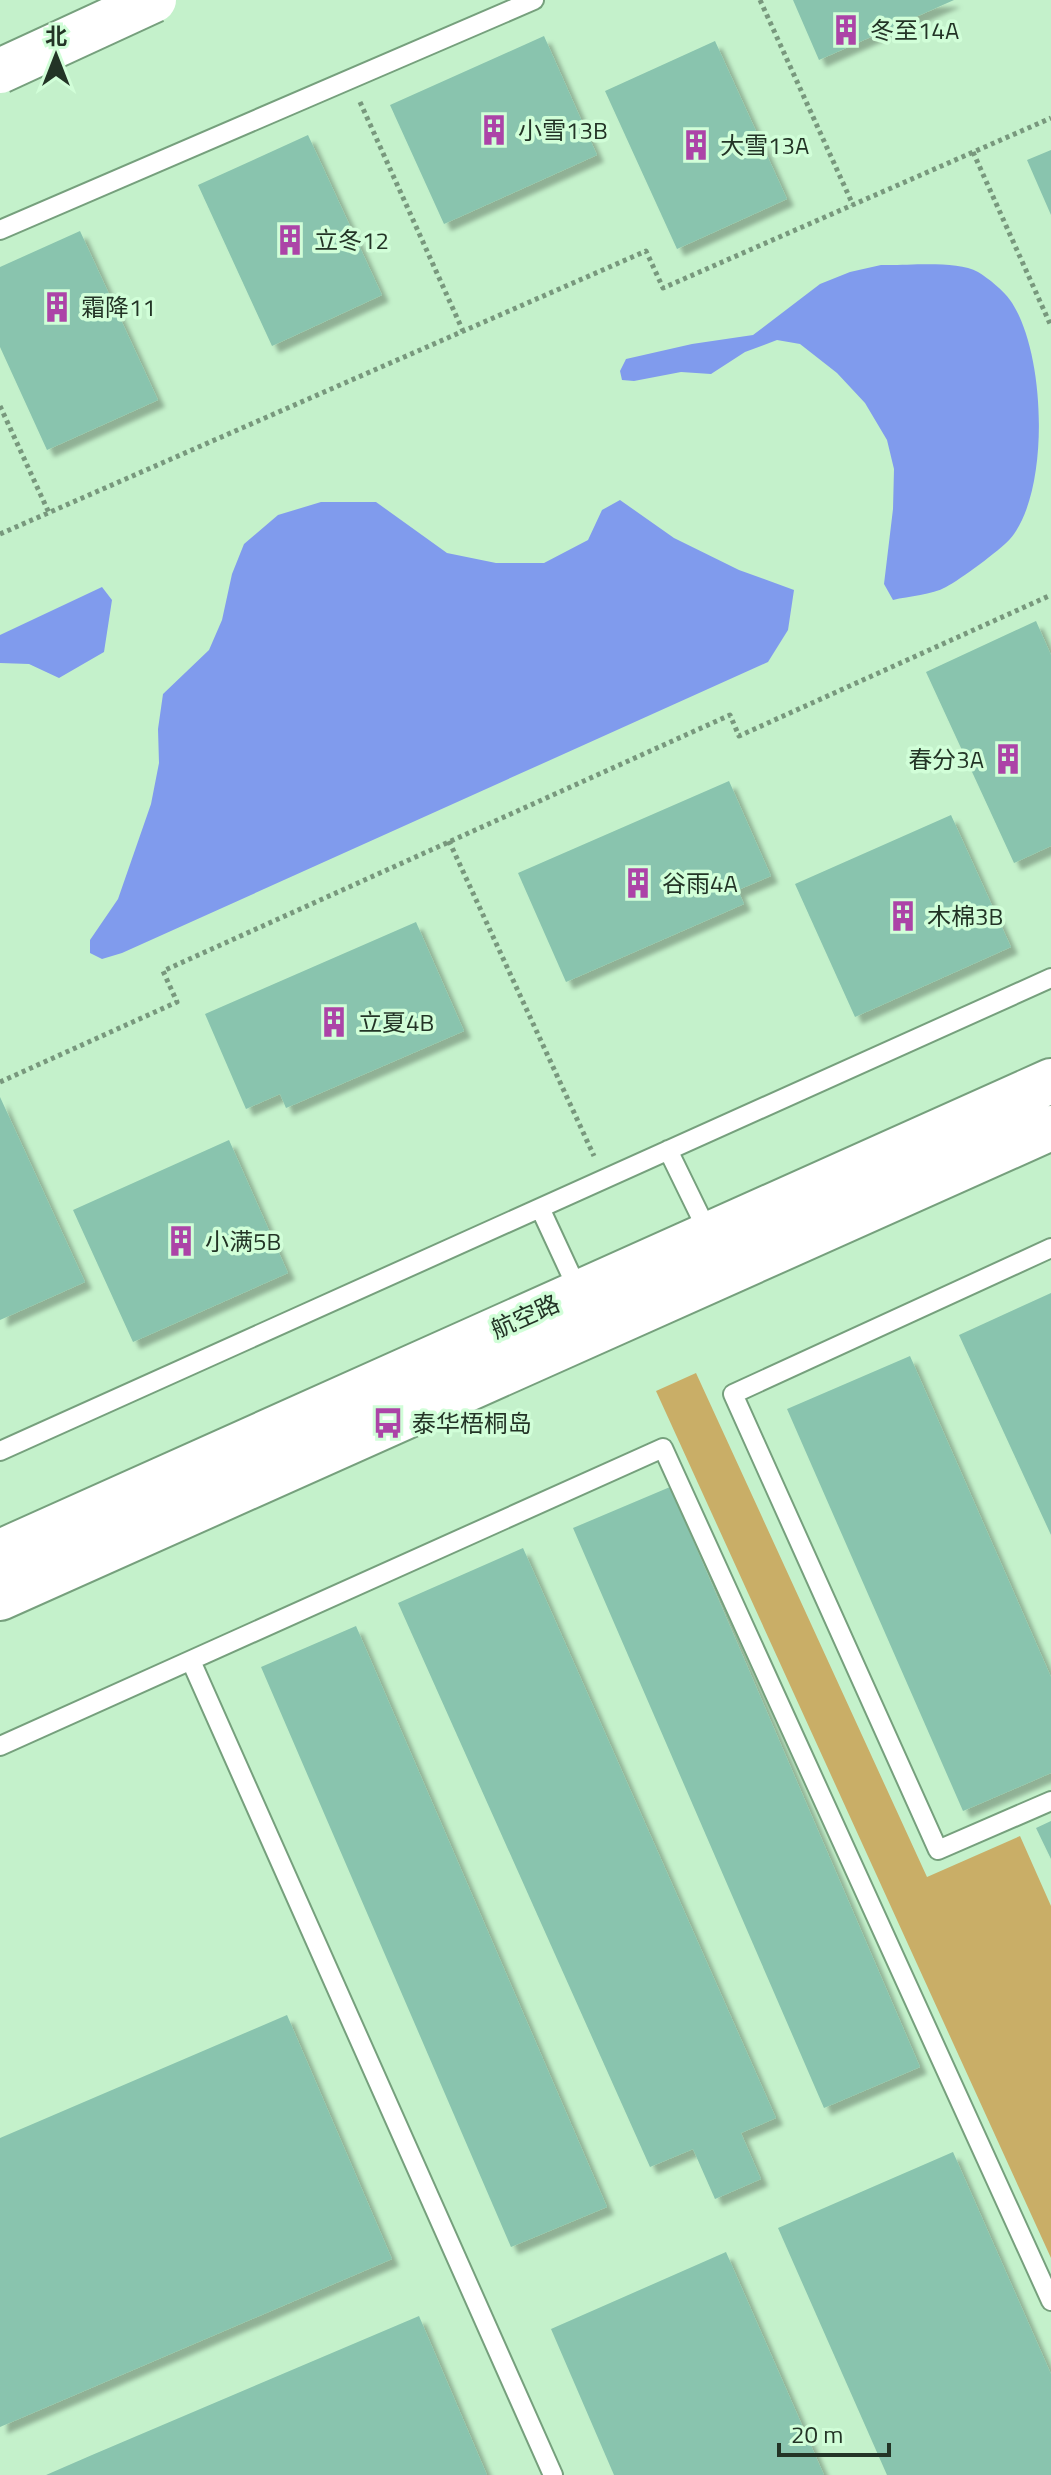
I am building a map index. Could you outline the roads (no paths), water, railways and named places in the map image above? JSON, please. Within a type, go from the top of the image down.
[{"type":"main road","points":[[0,71],[154,0]]},
{"type":"main road","name":"航空路","points":[[0,1552],[1051,1081]]},
{"type":"main road","name":"航空路","points":[[0,1598],[1051,1128]]},
{"type":"lane","points":[[0,230],[534,0]]},
{"type":"lane","points":[[0,1451],[1051,978]]},
{"type":"lane","points":[[668,1150],[709,1234]]},
{"type":"lane","points":[[540,1208],[579,1292]]},
{"type":"lane","points":[[1051,1248],[733,1394],[938,1850],[1051,1801]]},
{"type":"lane","points":[[0,1746],[663,1448],[1051,2301]]},
{"type":"lane","points":[[191,1661],[553,2475]]},
{"type":"water","points":[[881,265],[969,268],[996,285],[1010,300],[1022,323],[1037,385],[1039,421],[1038,456],[1032,489],[1023,517],[1010,539],[946,587],[893,600],[884,584],[893,509],[894,469],[887,440],[865,403],[837,373],[800,344],[777,340],[745,352],[711,374],[681,372],[634,381],[622,380],[620,371],[626,359],[692,344],[753,335],[820,284],[850,272]]},
{"type":"water","points":[[620,500],[674,538],[739,570],[794,590],[788,630],[768,662],[122,953],[102,959],[90,953],[90,940],[118,899],[151,804],[159,763],[158,729],[163,694],[209,650],[222,620],[232,574],[244,544],[278,515],[321,502],[376,502],[447,553],[496,563],[544,563],[588,540],[602,510]]},
{"type":"water","points":[[102,587],[112,600],[104,652],[59,678],[29,664],[0,663],[0,635]]},
{"type":"place","name":"冬至14A","points":[[846,30]]},
{"type":"place","name":"小雪13B","points":[[494,130]]},
{"type":"place","name":"大雪13A","points":[[696,145]]},
{"type":"place","name":"立冬12","points":[[290,240]]},
{"type":"place","name":"霜降11","points":[[57,307]]},
{"type":"place","name":"春分3A","points":[[1008,759]]},
{"type":"place","name":"谷雨4A","points":[[638,883]]},
{"type":"place","name":"木棉3B","points":[[903,916]]},
{"type":"place","name":"立夏4B","points":[[334,1022]]},
{"type":"place","name":"小满5B","points":[[181,1241]]},
{"type":"place","name":"泰华梧桐岛","points":[[388,1423]]}]
